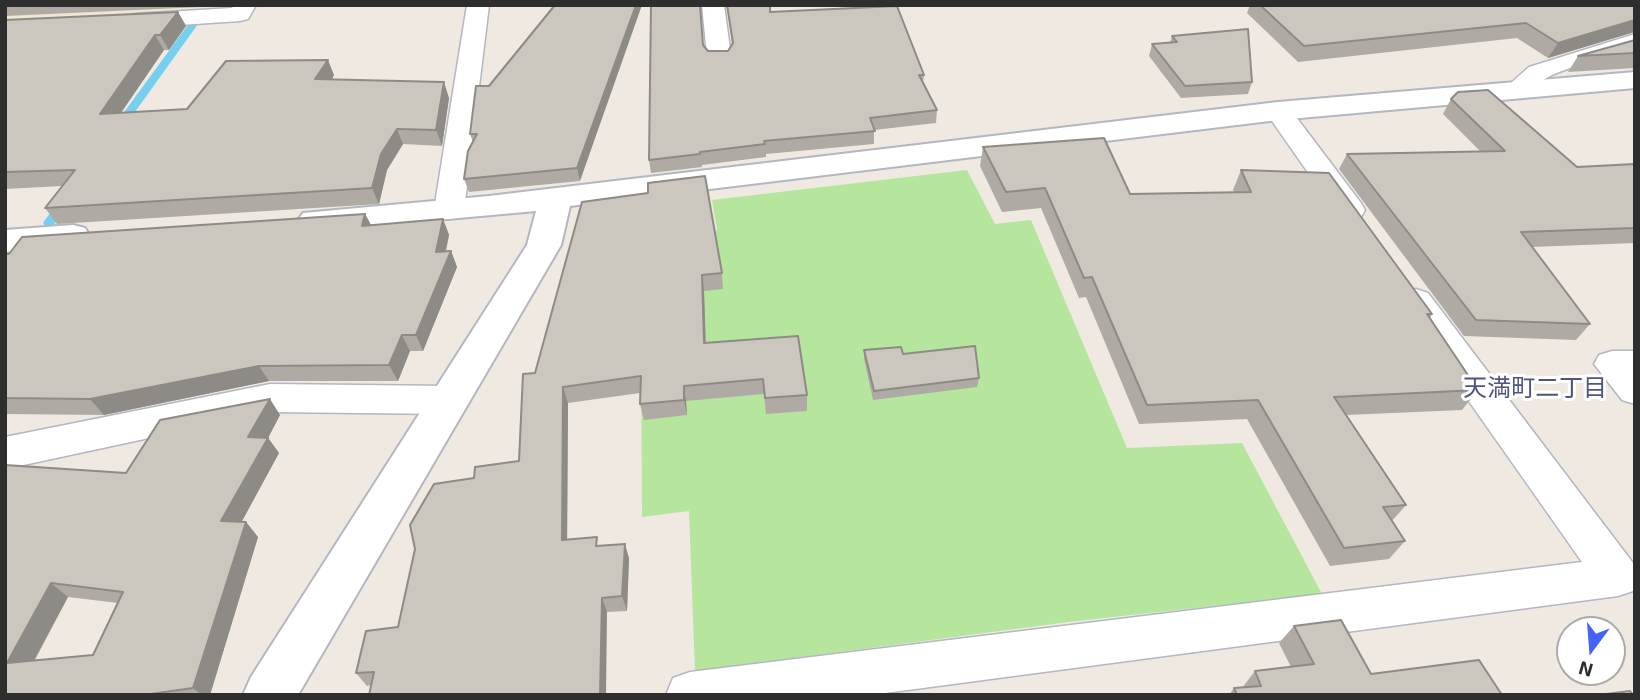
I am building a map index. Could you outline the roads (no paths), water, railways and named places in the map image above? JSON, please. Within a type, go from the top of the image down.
[{"type":"street","points":[[114,22],[240,14],[245,5]]},
{"type":"street","points":[[449,210],[478,5]]},
{"type":"street","points":[[713,5],[719,56]]},
{"type":"street","points":[[1516,90],[1538,72],[1635,41]]},
{"type":"street","points":[[293,222],[555,199],[1278,111],[1635,80]]},
{"type":"street","points":[[690,695],[1618,578],[1278,111]]},
{"type":"street","points":[[270,695],[544,245],[555,199]]},
{"type":"street","points":[[5,241],[104,234]]},
{"type":"street","points":[[1635,364],[1612,364],[1635,390]]},
{"type":"street","points":[[5,453],[270,398],[449,400]]},
{"type":"waterway","points":[[118,128],[193,24]]},
{"type":"waterway","points":[[49,223],[63,204]]},
{"type":"district","name":"天満町二丁目","points":[[1535,388]]}]
